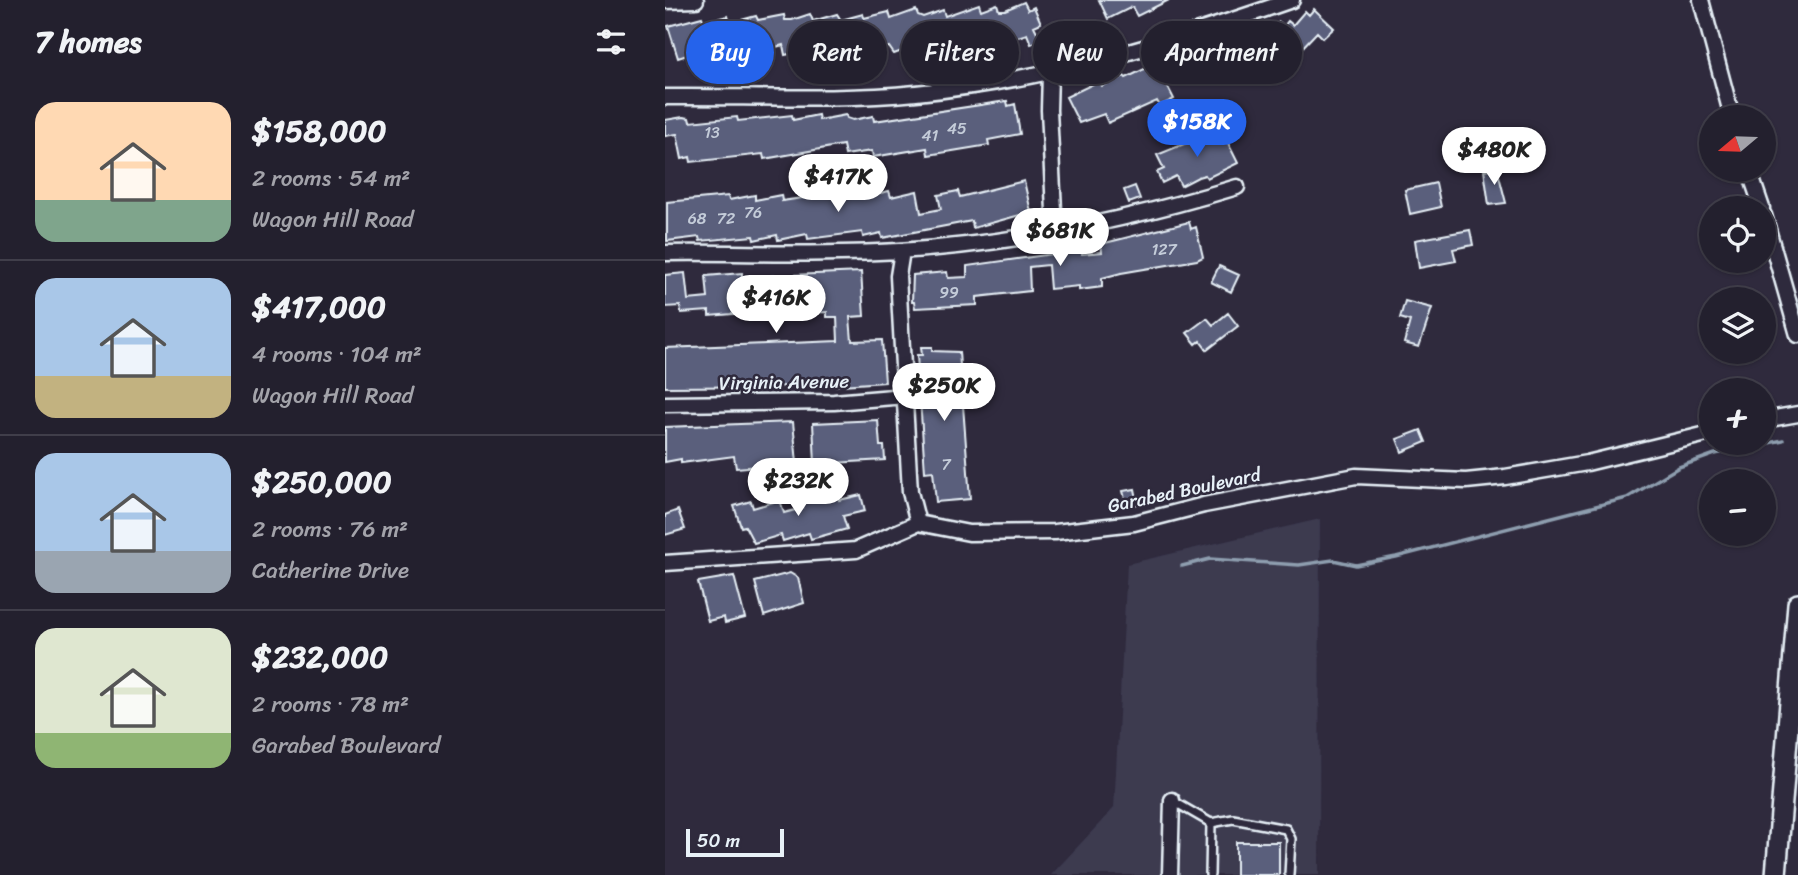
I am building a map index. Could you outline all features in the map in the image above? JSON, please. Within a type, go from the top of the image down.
[{"type":"street","points":[[665,1],[696,0]]},
{"type":"street","points":[[1127,53],[1292,0]]},
{"type":"street","points":[[1700,0],[1729,105]]},
{"type":"street","points":[[665,97],[913,93],[1033,75]]},
{"type":"street","points":[[1050,84],[1055,230]]},
{"type":"street","points":[[665,253],[902,251],[1055,230],[1135,214],[1237,187]]},
{"type":"street","points":[[665,563],[856,550],[918,523],[910,492],[898,276],[902,251]]},
{"type":"street","points":[[1776,257],[1798,335]]},
{"type":"street","name":"Virginia Avenue","points":[[665,404],[834,402],[905,396]]},
{"type":"street","points":[[1776,418],[1798,414]]},
{"type":"street","name":"Garabed Boulevard","points":[[918,523],[969,533],[1055,533],[1134,523],[1204,505],[1356,476],[1466,481],[1505,477],[1587,463],[1699,436]]},
{"type":"street","points":[[1776,875],[1798,604]]},
{"type":"street","points":[[1170,875],[1172,800]]},
{"type":"lane","points":[[1172,800],[1212,823],[1233,820],[1286,829],[1291,839],[1289,875]]},
{"type":"lane","points":[[1210,875],[1212,823]]},
{"type":"shaded area","points":[[1320,519],[1319,875],[1051,875],[1114,808],[1127,564]]},
{"type":"building","points":[[1099,0],[1169,0],[1137,16],[1132,7],[1108,19]]},
{"type":"building","points":[[1024,2],[1028,10],[1034,7],[1040,21],[1033,21],[1033,43],[1031,44],[1027,34],[1019,37],[1019,21],[901,21],[901,51],[894,54],[887,48],[887,21],[813,21],[837,14],[841,20],[863,14],[864,18],[889,12],[891,19],[916,10],[918,15],[923,17],[943,10],[945,16],[979,4],[981,10],[997,4],[999,10]]},
{"type":"building","points":[[1314,9],[1334,28],[1323,38],[1317,32],[1302,48],[1302,21],[1296,21],[1305,11],[1309,15]]},
{"type":"building","points":[[810,14],[813,21],[788,21],[788,54],[785,55],[783,45],[774,48],[774,21],[737,21],[756,16],[758,20],[784,15],[785,20],[792,20]]},
{"type":"building","points":[[728,16],[729,21],[708,21]]},
{"type":"building","points":[[702,17],[704,21],[687,21]]},
{"type":"building","points":[[686,21],[686,55],[678,58],[668,26]]},
{"type":"building","points":[[1141,71],[1141,84],[1166,84],[1174,99],[1160,106],[1157,101],[1108,123],[1104,114],[1079,123],[1066,97],[1093,84],[1127,84],[1127,78]]},
{"type":"building","points":[[1007,101],[1008,106],[1015,104],[1020,134],[988,140],[989,145],[928,155],[927,148],[873,157],[872,151],[845,155],[843,145],[764,159],[763,154],[691,162],[690,157],[682,159],[677,134],[665,136],[665,120],[683,117],[689,118],[690,122],[737,117],[738,121],[792,115],[793,120],[818,115],[819,120],[846,115],[853,120],[873,116],[874,121]]},
{"type":"building","points":[[1221,129],[1238,163],[1207,178],[1205,175],[1198,177],[1181,186],[1176,176],[1162,183],[1157,172],[1164,169],[1157,155]]},
{"type":"building","points":[[1497,168],[1506,203],[1489,205],[1484,170]]},
{"type":"building","points":[[1024,181],[1031,212],[973,228],[972,221],[882,238],[881,233],[863,237],[862,232],[808,239],[807,234],[778,240],[777,235],[754,240],[753,236],[700,241],[699,237],[667,241],[667,202],[728,196],[729,200],[755,195],[755,200],[781,195],[782,201],[835,193],[836,198],[862,192],[863,197],[889,191],[891,197],[917,191],[921,213],[941,209],[938,195],[958,191],[960,197]]},
{"type":"building","points":[[1436,183],[1441,207],[1410,214],[1405,190]]},
{"type":"building","points":[[1135,186],[1140,199],[1129,203],[1124,190]]},
{"type":"building","points":[[1189,222],[1191,229],[1196,227],[1203,257],[1197,260],[1121,273],[1102,278],[1102,287],[1079,290],[1079,286],[1050,289],[1048,265],[1029,267],[1030,291],[977,297],[977,305],[915,308],[912,302],[913,275],[947,272],[948,278],[967,277],[967,266],[1082,250],[1082,254],[1102,252],[1101,244]]},
{"type":"building","points":[[1470,230],[1473,245],[1453,249],[1456,261],[1419,268],[1415,240]]},
{"type":"building","points":[[1219,266],[1239,275],[1231,292],[1211,282]]},
{"type":"building","points":[[861,272],[864,316],[850,317],[852,341],[882,340],[885,382],[826,386],[665,387],[665,348],[838,341],[837,317],[827,317],[827,312],[772,315],[771,304],[744,306],[745,313],[709,316],[709,311],[681,313],[680,306],[665,307],[665,275],[685,273],[688,300],[708,298],[706,276],[742,273],[742,278],[746,278],[747,293],[771,290],[770,276]]},
{"type":"building","points":[[1405,301],[1432,308],[1419,347],[1404,343],[1410,321],[1400,318]]},
{"type":"building","points":[[1228,313],[1238,326],[1207,350],[1200,341],[1196,344],[1187,333],[1207,318],[1213,325]]},
{"type":"building","points":[[921,347],[932,347],[932,351],[959,352],[970,499],[936,502],[933,471],[925,472],[917,355],[922,355]]},
{"type":"building","points":[[878,420],[880,446],[884,446],[885,460],[815,464],[813,423]]},
{"type":"building","points":[[793,422],[797,463],[736,468],[734,456],[681,463],[681,459],[665,462],[665,427]]},
{"type":"building","points":[[1421,430],[1426,442],[1402,452],[1397,439]]},
{"type":"building","points":[[1135,489],[1138,504],[1127,506],[1123,491]]},
{"type":"building","points":[[837,493],[839,500],[861,495],[865,511],[843,516],[847,529],[811,539],[809,533],[783,541],[781,535],[754,543],[745,526],[741,527],[734,506],[751,501],[753,508],[780,500],[784,513],[803,508],[801,503]]},
{"type":"building","points":[[678,510],[685,529],[665,535],[665,515]]},
{"type":"building","points":[[790,573],[798,578],[804,603],[764,616],[755,582]]},
{"type":"building","points":[[734,576],[745,618],[725,623],[724,617],[708,621],[698,582]]},
{"type":"building","points":[[1236,842],[1279,842],[1279,875],[1236,875]]},
{"type":"waterway","points":[[1182,566],[1210,559],[1299,565],[1333,560],[1356,565],[1396,557],[1627,498],[1679,467],[1715,454],[1783,440]]}]
